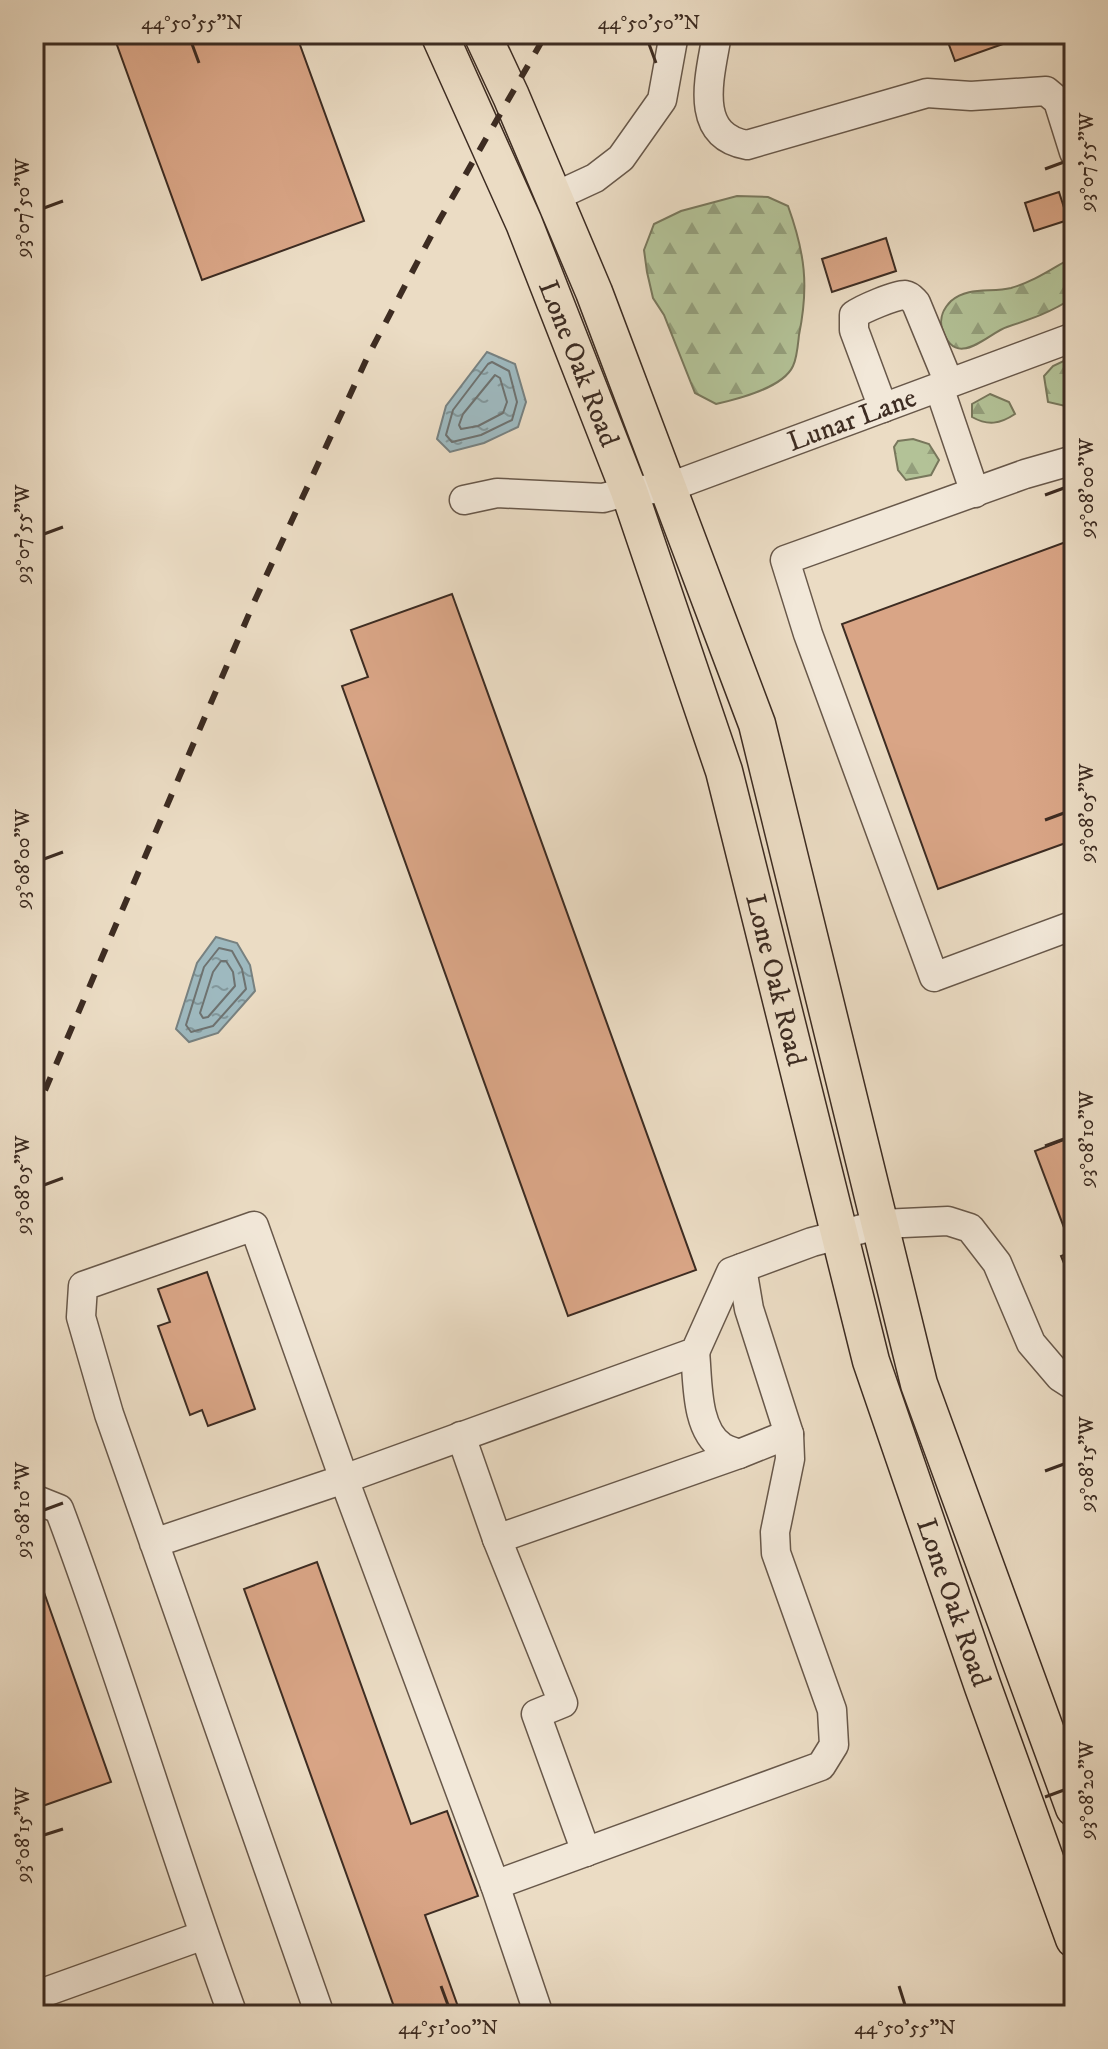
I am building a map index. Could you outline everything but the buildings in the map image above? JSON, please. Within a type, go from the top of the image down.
[{"type":"main road","name":"Lone Oak Road","points":[[439,34],[524,223],[629,491],[724,771],[871,1361],[1074,1939]]},
{"type":"main road","name":"Lone Oak Road","points":[[482,34],[594,292],[757,724],[919,1384],[1074,1808]]},
{"type":"street","points":[[554,197],[595,178],[621,158],[662,100],[674,34]]},
{"type":"street","points":[[717,34],[708,106],[716,127],[733,142],[747,145],[927,93],[971,96],[1046,91],[1058,101],[1074,152]]},
{"type":"street","points":[[883,408],[852,322],[854,315],[860,311],[906,295],[916,303],[944,385],[975,493]]},
{"type":"street","name":"Lunar Lane","points":[[464,500],[497,493],[603,498],[629,491],[667,488],[1074,337]]},
{"type":"street","points":[[1074,460],[785,560],[808,634],[934,977],[1074,925]]},
{"type":"street","points":[[739,1454],[721,1447],[709,1434],[702,1411],[695,1352],[731,1272],[840,1234],[881,1224],[948,1221],[970,1228],[997,1263],[1031,1343],[1060,1377],[1074,1386]]},
{"type":"street","points":[[320,2015],[109,1414],[81,1317],[83,1286],[254,1226],[495,1885],[539,2015]]},
{"type":"street","points":[[495,1885],[821,1766],[834,1745],[832,1710],[776,1553],[775,1532],[790,1459],[789,1434],[749,1309],[742,1268]]},
{"type":"street","points":[[154,1543],[344,1479],[695,1352]]},
{"type":"street","points":[[497,1539],[789,1434]]},
{"type":"street","points":[[461,1436],[497,1539],[563,1703],[536,1714],[586,1852]]},
{"type":"street","points":[[34,1499],[59,1509],[101,1620],[233,2015]]},
{"type":"street","points":[[34,1996],[204,1935]]},
{"type":"green space","points":[[737,196],[768,197],[788,206],[802,255],[804,301],[796,355],[788,374],[759,391],[716,404],[695,393],[664,315],[653,298],[644,250],[654,224],[681,211]]},
{"type":"green space","points":[[1066,261],[1074,264],[1074,297],[972,346],[963,349],[948,341],[941,324],[942,317],[948,304],[958,296],[1019,286]]},
{"type":"green space","points":[[1074,356],[1074,408],[1048,402],[1044,376],[1053,366]]},
{"type":"green space","points":[[990,394],[1009,402],[1015,414],[994,423],[972,417],[972,404]]},
{"type":"green space","points":[[913,439],[929,444],[939,460],[931,475],[906,480],[898,470],[894,447],[898,441]]},
{"type":"water","points":[[487,352],[515,364],[526,402],[518,427],[484,443],[450,452],[437,439],[446,406]]},
{"type":"water","points":[[216,937],[237,943],[250,965],[255,991],[218,1033],[189,1042],[176,1029],[197,963]]},
{"type":"railway","points":[[34,1116],[255,600],[368,356],[440,219],[546,34]]}]
